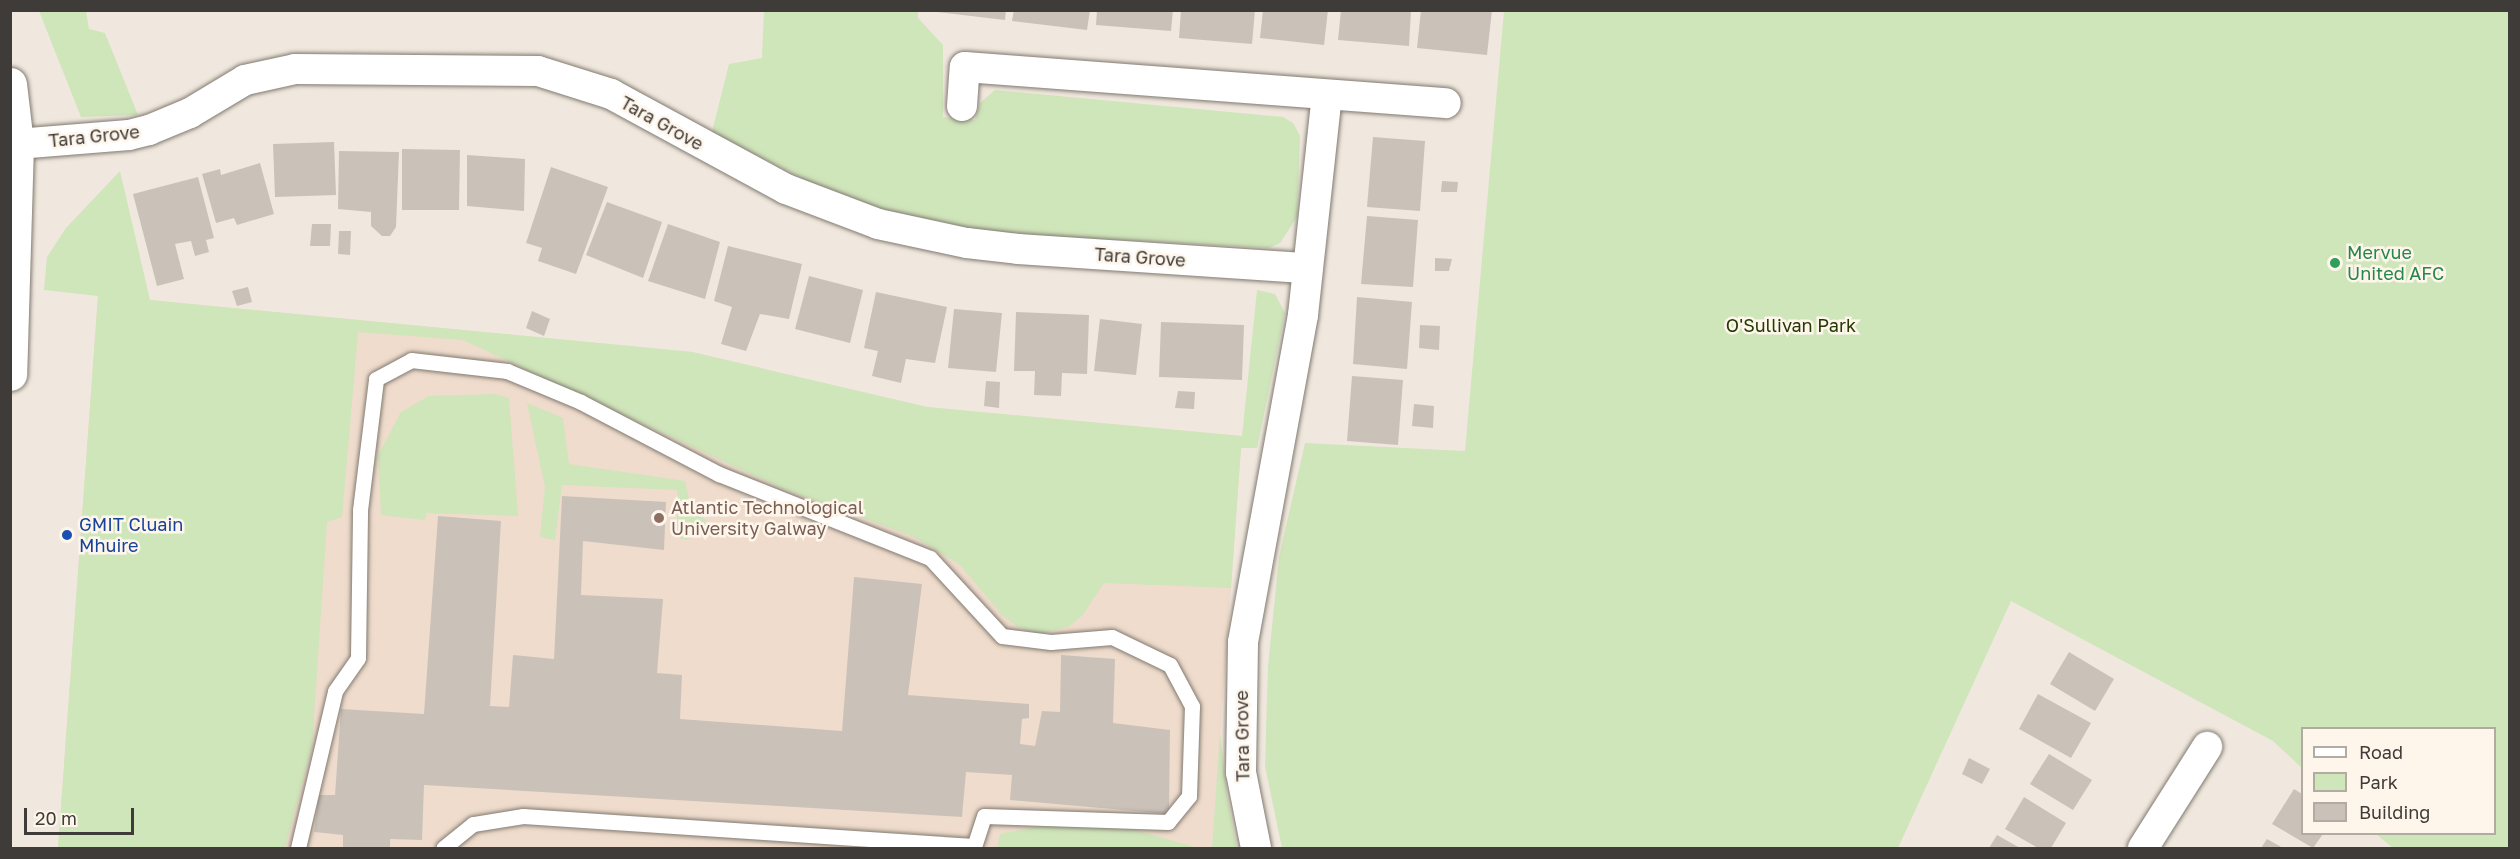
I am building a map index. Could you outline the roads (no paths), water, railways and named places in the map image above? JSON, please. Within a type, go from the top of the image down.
[{"type":"main road","points":[[10,84],[17,144],[10,374]]},
{"type":"street","points":[[962,106],[965,67],[1327,96],[1446,103]]},
{"type":"street","name":"Tara Grove","points":[[17,144],[139,133],[190,113],[245,80],[295,69],[538,71],[610,94],[777,184],[878,224],[997,246],[1307,268]]},
{"type":"street","name":"Tara Grove","points":[[1256,849],[1241,772],[1244,642],[1297,355],[1327,96]]},
{"type":"street","points":[[2143,849],[2207,747]]},
{"type":"lane","points":[[298,849],[335,691],[358,658],[360,510],[376,380],[411,360],[507,371],[581,402],[719,474],[930,558],[1002,636],[1051,642],[1112,637],[1170,665],[1192,706],[1189,796],[1168,822],[984,816],[974,846],[523,816],[473,824],[443,849]]},
{"type":"place","name":"Mervue United AFC","points":[[2335,263]]},
{"type":"place","name":"Atlantic Technological University Galway","points":[[659,518]]},
{"type":"place","name":"GMIT Cluain Mhuire","points":[[67,535]]},
{"type":"park label","name":"O'Sullivan Park","points":[[1791,325]]}]
